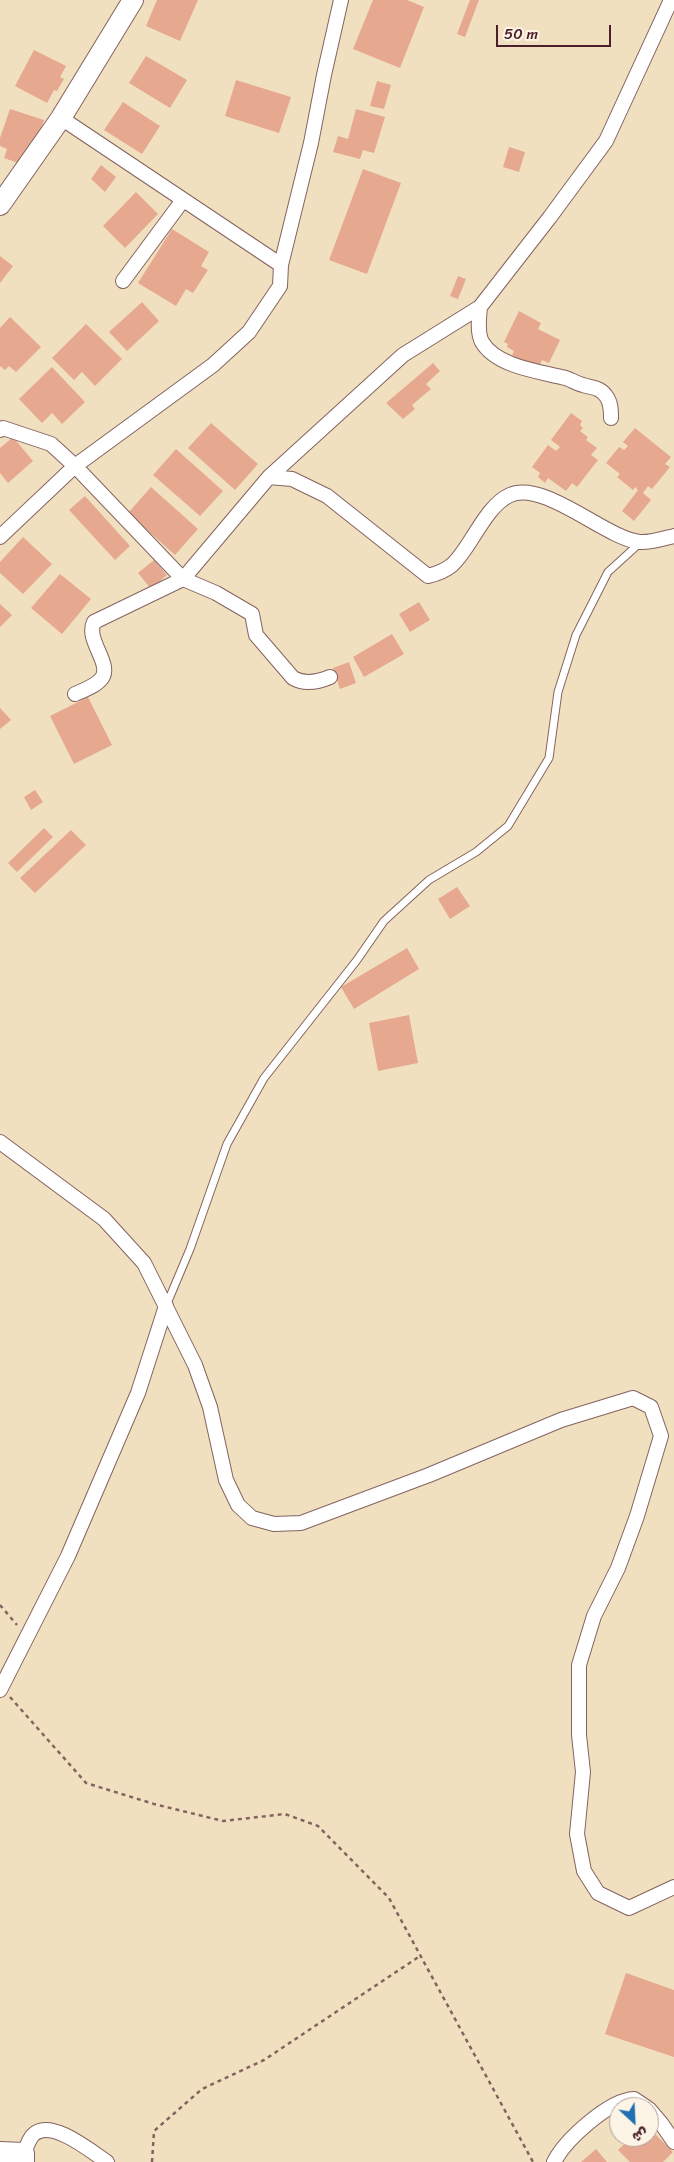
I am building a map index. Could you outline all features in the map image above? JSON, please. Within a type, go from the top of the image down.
[{"type":"main road","points":[[0,205],[61,118],[133,0]]},
{"type":"main road","points":[[0,2152],[24,2157]]},
{"type":"street","points":[[0,537],[76,466],[214,365],[249,332],[280,286],[281,265],[341,0]]},
{"type":"street","points":[[75,694],[93,686],[104,674],[103,665],[91,632],[94,622],[183,579],[270,477],[403,355],[480,307],[550,217],[606,140],[672,0]]},
{"type":"street","points":[[61,118],[281,265]]},
{"type":"street","points":[[123,281],[183,200]]},
{"type":"street","points":[[480,307],[478,321],[481,341],[493,354],[530,371],[563,377],[583,385],[598,388],[607,396],[611,406],[611,418]]},
{"type":"street","points":[[0,430],[2,428],[51,444],[76,466],[183,579],[216,593],[252,614],[256,635],[293,678],[300,682],[310,683],[330,677]]},
{"type":"street","points":[[270,477],[292,478],[327,496],[428,576],[452,565],[484,520],[510,495],[528,492],[568,508],[616,534],[641,542],[674,536]]},
{"type":"street","points":[[0,1142],[104,1218],[144,1263],[195,1365],[210,1407],[226,1480],[238,1505],[252,1518],[274,1524],[301,1523],[429,1475],[561,1420],[632,1398],[651,1407],[662,1436],[637,1516],[618,1568],[594,1616],[579,1665],[579,1735],[583,1772],[577,1834],[584,1871],[598,1893],[628,1908],[674,1887]]},
{"type":"street","points":[[1,1689],[68,1556],[138,1393],[166,1306]]},
{"type":"street","points":[[554,2162],[570,2140],[609,2110]]},
{"type":"street","points":[[659,2122],[674,2142]]},
{"type":"street","points":[[24,2157],[33,2135],[42,2130],[52,2130],[68,2137],[107,2162]]},
{"type":"lane","points":[[166,1306],[190,1249],[227,1144],[264,1078],[342,980],[384,922],[430,880],[476,852],[508,826],[549,758],[558,692],[576,635],[608,572],[641,542]]},
{"type":"path","points":[[0,1605],[27,1638]]},
{"type":"path","points":[[1,1689],[86,1783],[154,1804],[223,1820],[285,1814],[318,1826],[390,1898],[533,2162]]},
{"type":"path","points":[[152,2162],[154,2131],[202,2089],[264,2060],[420,1956]]},
{"type":"building","points":[[157,0],[198,0],[180,41],[146,26]]},
{"type":"building","points":[[373,0],[407,0],[424,7],[400,68],[353,49]]},
{"type":"building","points":[[470,0],[479,0],[465,37],[457,34]]},
{"type":"building","points":[[34,50],[66,66],[60,77],[64,79],[57,91],[54,90],[47,103],[15,86]]},
{"type":"building","points":[[146,56],[187,80],[170,108],[129,83]]},
{"type":"building","points":[[236,80],[291,97],[279,133],[225,116]]},
{"type":"building","points":[[377,81],[391,85],[384,109],[370,106]]},
{"type":"building","points":[[123,102],[160,126],[142,154],[104,130]]},
{"type":"building","points":[[10,109],[44,120],[32,155],[21,164],[4,158],[7,149],[0,146],[0,138]]},
{"type":"building","points":[[356,109],[385,117],[374,153],[363,150],[360,159],[333,152],[338,136],[348,139]]},
{"type":"building","points":[[509,147],[525,152],[519,172],[503,167]]},
{"type":"building","points":[[101,165],[116,177],[105,192],[91,179]]},
{"type":"building","points":[[363,169],[401,183],[367,274],[329,260]]},
{"type":"building","points":[[136,192],[158,214],[125,248],[103,226]]},
{"type":"building","points":[[172,229],[209,252],[201,266],[208,270],[193,293],[186,289],[176,306],[138,283]]},
{"type":"building","points":[[0,256],[13,266],[0,283]]},
{"type":"building","points":[[458,276],[466,279],[458,299],[450,296]]},
{"type":"building","points":[[142,302],[159,321],[127,351],[109,332]]},
{"type":"building","points":[[519,311],[541,323],[538,329],[560,340],[549,363],[542,360],[537,370],[512,355],[514,351],[507,347],[508,344],[504,342]]},
{"type":"building","points":[[10,317],[41,347],[16,372],[9,366],[5,370],[0,366],[0,328]]},
{"type":"building","points":[[86,324],[122,359],[95,386],[82,372],[74,380],[52,358]]},
{"type":"building","points":[[433,363],[440,371],[426,384],[431,389],[412,405],[415,409],[403,419],[386,403]]},
{"type":"building","points":[[52,367],[85,402],[62,424],[52,413],[42,423],[19,399]]},
{"type":"building","points":[[571,413],[582,421],[580,425],[583,428],[580,431],[588,437],[586,440],[597,448],[591,455],[598,460],[577,487],[572,483],[566,491],[548,478],[545,483],[538,477],[540,473],[532,467],[548,445],[556,451],[560,447],[551,440]]},
{"type":"building","points":[[211,423],[258,464],[235,490],[188,448]]},
{"type":"building","points":[[635,428],[671,457],[665,464],[670,467],[652,489],[648,486],[643,493],[651,500],[634,521],[622,511],[638,490],[635,487],[633,490],[617,477],[620,474],[606,463],[619,447],[624,450],[628,446],[623,442]]},
{"type":"building","points":[[13,437],[33,461],[8,483],[0,473],[0,448]]},
{"type":"building","points":[[176,449],[223,491],[200,516],[153,475]]},
{"type":"building","points":[[151,487],[198,529],[175,555],[128,513]]},
{"type":"building","points":[[85,496],[130,546],[115,560],[69,510]]},
{"type":"building","points":[[23,537],[52,564],[23,594],[0,573],[0,562]]},
{"type":"building","points":[[154,560],[167,575],[151,589],[138,573]]},
{"type":"building","points":[[60,574],[91,599],[62,634],[31,608]]},
{"type":"building","points":[[419,602],[430,620],[410,632],[399,614]]},
{"type":"building","points":[[0,604],[12,615],[0,627]]},
{"type":"building","points":[[392,634],[404,654],[364,677],[353,657]]},
{"type":"building","points":[[349,662],[356,683],[340,689],[333,668]]},
{"type":"building","points":[[88,697],[112,745],[74,764],[50,716]]},
{"type":"building","points":[[0,708],[11,720],[0,729]]},
{"type":"building","points":[[35,790],[43,802],[31,810],[24,797]]},
{"type":"building","points":[[44,828],[53,837],[17,872],[8,863]]},
{"type":"building","points":[[71,830],[86,845],[35,893],[20,878]]},
{"type":"building","points":[[457,887],[470,906],[450,919],[438,899]]},
{"type":"building","points":[[407,948],[419,969],[354,1009],[341,987]]},
{"type":"building","points":[[409,1015],[418,1063],[378,1071],[369,1023]]},
{"type":"building","points":[[626,1973],[674,1990],[674,2057],[605,2034]]},
{"type":"building","points":[[659,2138],[673,2152],[663,2162],[630,2162],[618,2150],[621,2147],[659,2147]]},
{"type":"building","points":[[596,2149],[607,2162],[581,2162]]}]
